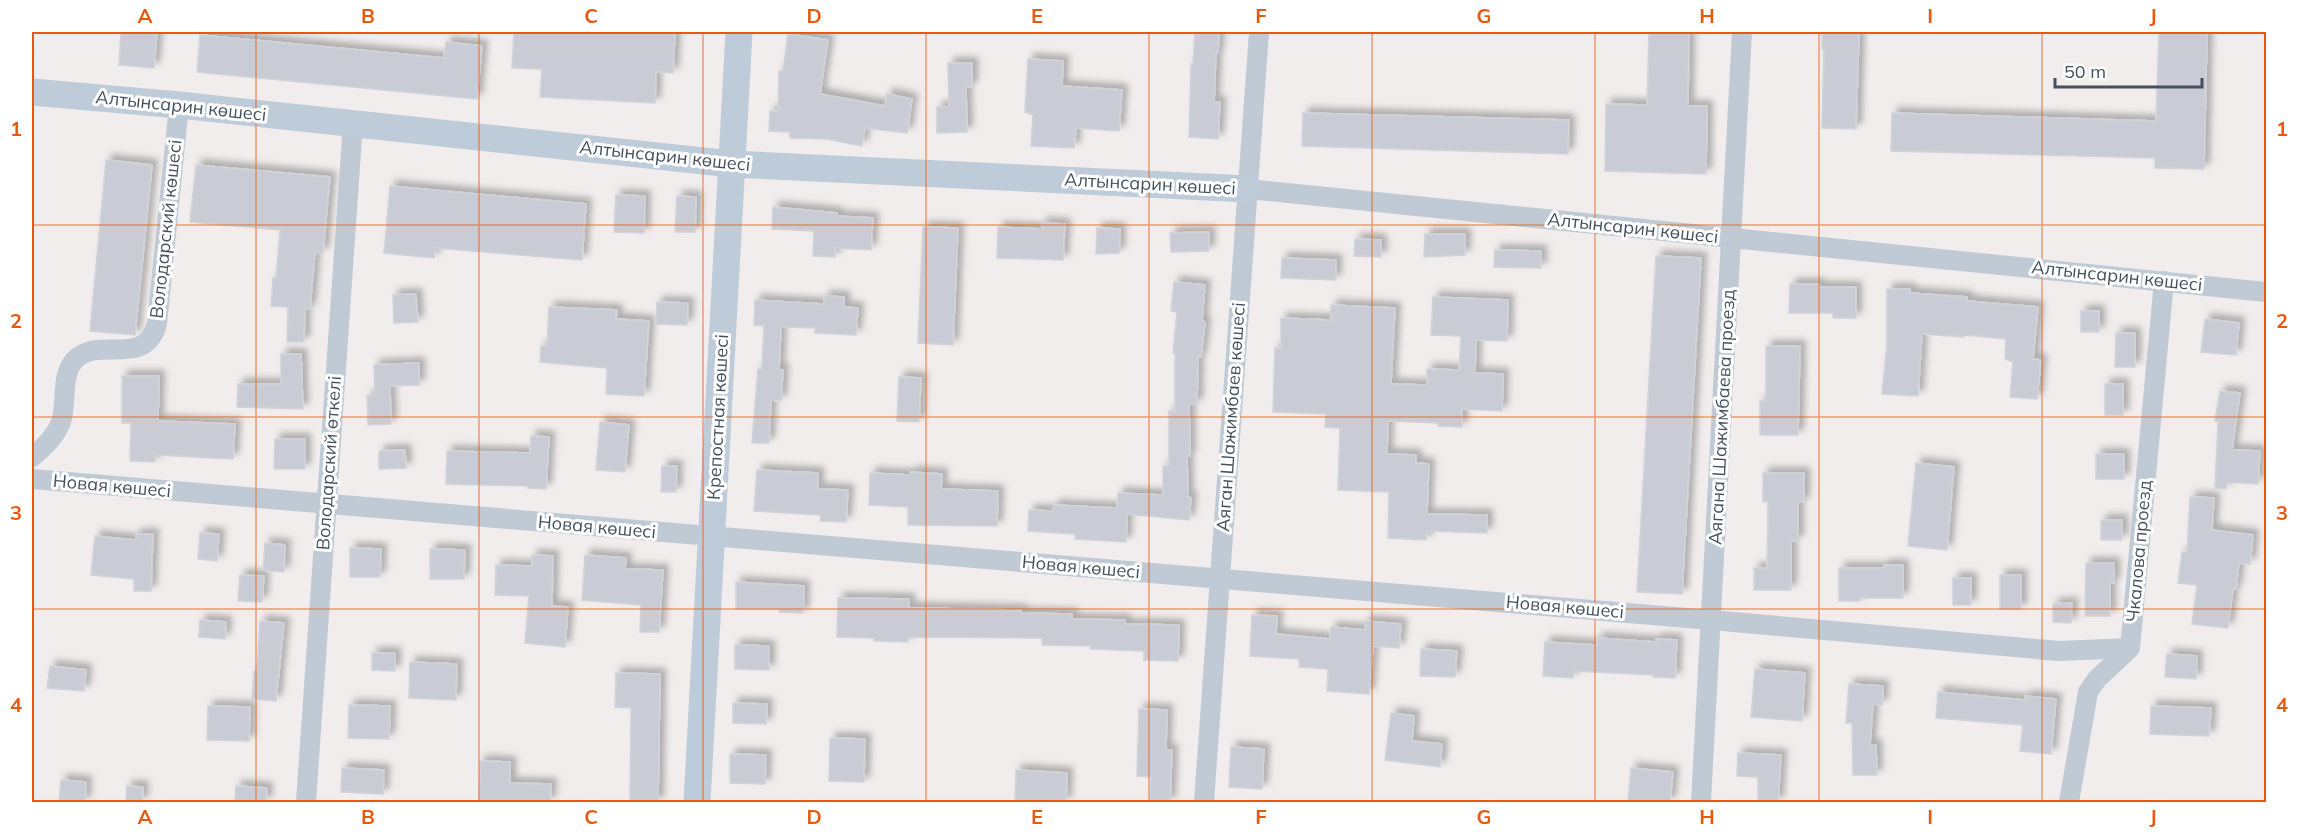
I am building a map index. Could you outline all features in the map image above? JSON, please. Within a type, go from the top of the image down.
[{"type":"street","name":"Крепостная көшесі","points":[[697,802],[739,32]]},
{"type":"street","name":"Аяган Шажимбаев көшесі","points":[[1204,802],[1260,32]]},
{"type":"street","name":"Аягана Шажимбаева проезд","points":[[1701,802],[1742,32]]},
{"type":"street","name":"Алтынсарин көшесі","points":[[32,92],[179,105],[732,164],[1248,189],[2266,292]]},
{"type":"street","name":"Володарский көшесі","points":[[32,457],[45,445],[60,424],[67,374],[76,358],[91,351],[132,348],[149,341],[154,334],[157,324],[179,105]]},
{"type":"street","name":"Володарский өткелі","points":[[306,802],[353,123]]},
{"type":"street","name":"Чкалова проезд","points":[[2069,802],[2088,692],[2097,679],[2130,648],[2164,281]]},
{"type":"street","name":"Новая көшесі","points":[[32,479],[1220,578],[2059,651],[2130,648]]},
{"type":"building","points":[[121,32],[157,32],[154,68],[119,65]]},
{"type":"building","points":[[514,32],[675,32],[673,73],[656,72],[655,103],[540,97],[542,69],[512,68]]},
{"type":"building","points":[[1195,32],[1219,32],[1214,102],[1220,102],[1218,139],[1189,137],[1191,64],[1193,64]]},
{"type":"building","points":[[1649,32],[1689,32],[1688,106],[1707,106],[1706,174],[1605,171],[1606,104],[1647,105]]},
{"type":"building","points":[[1822,32],[1859,32],[1856,129],[1822,128],[1824,49],[1822,49]]},
{"type":"building","points":[[2159,32],[2207,32],[2204,169],[2155,168],[2155,158],[1891,151],[1892,113],[2156,121]]},
{"type":"building","points":[[788,34],[828,40],[820,94],[885,106],[887,94],[912,99],[907,133],[865,128],[862,146],[827,139],[790,138],[790,132],[769,131],[770,111],[778,111],[779,71],[783,71]]},
{"type":"building","points":[[200,35],[444,58],[446,42],[482,46],[477,99],[197,72]]},
{"type":"building","points":[[1028,59],[1063,61],[1062,86],[1122,90],[1119,131],[1076,128],[1074,148],[1031,146],[1033,115],[1025,112]]},
{"type":"building","points":[[948,63],[972,63],[972,87],[966,87],[967,132],[937,133],[937,107],[949,107]]},
{"type":"building","points":[[1303,113],[1569,120],[1568,154],[1302,146]]},
{"type":"building","points":[[106,160],[152,165],[135,335],[90,331]]},
{"type":"building","points":[[196,165],[330,177],[323,253],[315,252],[310,309],[305,309],[304,342],[287,342],[288,307],[271,306],[280,230],[190,222]]},
{"type":"building","points":[[390,186],[586,204],[582,260],[435,248],[434,258],[384,253]]},
{"type":"building","points":[[616,195],[645,196],[644,233],[614,232]]},
{"type":"building","points":[[677,196],[696,197],[695,232],[675,232]]},
{"type":"building","points":[[773,207],[837,213],[837,216],[873,218],[871,250],[835,248],[835,257],[813,256],[814,231],[772,229]]},
{"type":"building","points":[[1042,223],[1065,224],[1063,260],[997,258],[998,227],[1042,229]]},
{"type":"building","points":[[923,227],[958,228],[953,345],[918,343]]},
{"type":"building","points":[[1097,228],[1120,229],[1119,253],[1096,254]]},
{"type":"building","points":[[1209,232],[1209,251],[1171,252],[1170,233]]},
{"type":"building","points":[[1425,234],[1465,234],[1465,255],[1424,257]]},
{"type":"building","points":[[1355,239],[1381,240],[1381,257],[1354,256]]},
{"type":"building","points":[[1495,250],[1541,251],[1541,268],[1494,267]]},
{"type":"building","points":[[1656,256],[1701,258],[1682,594],[1637,592]]},
{"type":"building","points":[[1282,258],[1336,260],[1336,280],[1281,278]]},
{"type":"building","points":[[1174,282],[1205,285],[1202,321],[1205,322],[1201,357],[1198,356],[1197,404],[1189,404],[1190,456],[1187,456],[1188,497],[1191,498],[1189,520],[1127,514],[1126,542],[1075,539],[1075,534],[1028,531],[1029,510],[1053,511],[1054,505],[1117,508],[1118,493],[1163,495],[1163,466],[1169,466],[1169,411],[1175,411],[1175,354],[1173,353],[1177,312],[1171,311]]},
{"type":"building","points":[[1790,284],[1856,287],[1856,318],[1833,318],[1833,313],[1789,313]]},
{"type":"building","points":[[1887,289],[1910,289],[1910,293],[1967,297],[1967,301],[2038,307],[2033,359],[2041,360],[2037,399],[2010,397],[2013,362],[2005,359],[2006,339],[1965,335],[1964,337],[1922,334],[1918,396],[1882,394],[1887,344]]},
{"type":"building","points":[[416,294],[418,322],[394,323],[393,295]]},
{"type":"building","points":[[824,296],[844,297],[844,307],[858,308],[856,335],[815,333],[815,328],[781,327],[779,370],[783,370],[781,401],[771,400],[769,443],[752,443],[758,369],[762,369],[764,326],[754,325],[755,300],[824,304]]},
{"type":"building","points":[[1433,297],[1508,300],[1507,341],[1476,340],[1475,373],[1503,374],[1502,411],[1462,409],[1462,427],[1438,426],[1438,423],[1388,421],[1387,454],[1416,455],[1416,463],[1429,464],[1427,514],[1487,515],[1487,533],[1427,531],[1426,540],[1388,538],[1389,492],[1338,490],[1340,428],[1325,427],[1326,414],[1273,412],[1275,348],[1281,348],[1281,318],[1331,320],[1331,305],[1395,308],[1391,384],[1427,385],[1427,369],[1459,370],[1461,336],[1431,335]]},
{"type":"building","points":[[657,302],[688,303],[687,325],[656,324]]},
{"type":"building","points":[[549,307],[617,310],[616,319],[649,321],[644,396],[606,394],[607,368],[540,362],[541,346],[547,346]]},
{"type":"building","points":[[2081,311],[2099,311],[2099,332],[2081,332]]},
{"type":"building","points":[[2205,319],[2239,323],[2236,355],[2201,352]]},
{"type":"building","points":[[2116,333],[2135,333],[2135,367],[2115,367]]},
{"type":"building","points":[[1766,346],[1800,346],[1798,435],[1760,435],[1760,401],[1766,401]]},
{"type":"building","points":[[281,354],[301,354],[303,409],[237,407],[238,384],[281,384]]},
{"type":"building","points":[[419,363],[419,385],[390,386],[391,424],[368,425],[367,396],[375,396],[374,365]]},
{"type":"building","points":[[122,376],[159,376],[158,421],[235,424],[233,459],[155,455],[155,462],[130,461],[131,423],[122,423]]},
{"type":"building","points":[[899,377],[921,378],[919,422],[897,421]]},
{"type":"building","points":[[2105,384],[2123,384],[2123,415],[2105,415]]},
{"type":"building","points":[[2220,391],[2240,393],[2232,450],[2260,451],[2258,484],[2227,482],[2226,489],[2215,488],[2218,422],[2215,421]]},
{"type":"building","points":[[600,422],[629,425],[625,472],[596,470]]},
{"type":"building","points":[[531,436],[549,437],[546,489],[528,488],[528,486],[446,484],[447,451],[530,453]]},
{"type":"building","points":[[275,439],[305,439],[305,469],[274,469]]},
{"type":"building","points":[[405,450],[406,468],[379,469],[379,451]]},
{"type":"building","points":[[2096,454],[2124,454],[2124,479],[2096,479]]},
{"type":"building","points":[[1916,463],[1954,467],[1947,550],[1908,546]]},
{"type":"building","points":[[662,466],[677,466],[676,492],[661,492]]},
{"type":"building","points":[[757,470],[818,473],[818,489],[848,490],[846,522],[820,521],[821,515],[754,511]]},
{"type":"building","points":[[910,472],[942,474],[941,489],[998,491],[997,526],[908,525],[908,507],[869,505],[870,473],[910,475]]},
{"type":"building","points":[[1763,473],[1804,473],[1804,502],[1798,502],[1798,541],[1791,541],[1791,590],[1754,590],[1754,568],[1767,568],[1768,502],[1763,502]]},
{"type":"building","points":[[2190,497],[2214,498],[2212,530],[2253,535],[2250,564],[2239,563],[2228,628],[2192,624],[2197,585],[2178,583],[2182,552],[2187,553]]},
{"type":"building","points":[[2101,520],[2122,520],[2122,540],[2101,540]]},
{"type":"building","points":[[200,533],[219,534],[217,561],[198,559]]},
{"type":"building","points":[[136,534],[153,534],[151,591],[134,591],[134,579],[91,575],[95,536],[136,540]]},
{"type":"building","points":[[265,543],[285,545],[284,572],[263,570]]},
{"type":"building","points":[[350,548],[381,549],[380,577],[350,577]]},
{"type":"building","points":[[430,549],[465,550],[464,579],[430,579]]},
{"type":"building","points":[[532,555],[553,556],[552,606],[568,607],[565,647],[525,643],[529,596],[495,595],[496,565],[532,566]]},
{"type":"building","points":[[585,555],[626,558],[625,569],[663,570],[659,632],[640,632],[641,605],[582,600]]},
{"type":"building","points":[[2086,563],[2114,563],[2114,583],[2110,583],[2110,616],[2085,616]]},
{"type":"building","points":[[1884,565],[1903,565],[1903,598],[1860,598],[1860,601],[1839,601],[1839,568],[1884,568]]},
{"type":"building","points":[[240,575],[264,576],[262,602],[238,601]]},
{"type":"building","points":[[2000,575],[2021,575],[2021,609],[2000,609]]},
{"type":"building","points":[[1953,578],[1971,578],[1971,605],[1953,605]]},
{"type":"building","points":[[736,582],[804,586],[803,613],[779,612],[779,609],[736,609]]},
{"type":"building","points":[[838,598],[909,599],[909,608],[1021,610],[1021,613],[1072,614],[1072,619],[1125,620],[1125,624],[1179,625],[1178,661],[1144,660],[1144,651],[1090,649],[1091,646],[1042,645],[1042,638],[908,637],[908,642],[837,637]]},
{"type":"building","points":[[2072,603],[2071,623],[2053,622],[2053,604]]},
{"type":"building","points":[[1252,615],[1277,616],[1276,634],[1330,639],[1331,627],[1365,630],[1365,621],[1401,624],[1399,648],[1373,646],[1369,694],[1327,691],[1328,669],[1299,667],[1299,659],[1250,656]]},
{"type":"building","points":[[200,620],[226,622],[225,639],[199,637]]},
{"type":"building","points":[[260,621],[284,623],[276,701],[252,699],[254,671],[257,671]]},
{"type":"building","points":[[1597,638],[1656,642],[1656,639],[1677,640],[1675,678],[1574,671],[1573,678],[1543,676],[1545,642],[1597,645]]},
{"type":"building","points":[[735,645],[769,646],[769,670],[735,669]]},
{"type":"building","points":[[1421,649],[1457,651],[1455,677],[1420,676]]},
{"type":"building","points":[[372,653],[395,653],[395,671],[372,670]]},
{"type":"building","points":[[2167,654],[2197,656],[2196,679],[2165,677]]},
{"type":"building","points":[[410,662],[457,664],[456,700],[409,698]]},
{"type":"building","points":[[50,666],[86,670],[84,691],[47,688]]},
{"type":"building","points":[[1755,669],[1805,673],[1802,721],[1751,717]]},
{"type":"building","points":[[616,673],[660,674],[658,802],[630,802],[631,708],[615,707]]},
{"type":"building","points":[[1849,684],[1883,686],[1882,705],[1873,704],[1870,745],[1876,745],[1877,775],[1853,775],[1852,723],[1846,723]]},
{"type":"building","points":[[1938,692],[2025,700],[2025,696],[2056,699],[2051,754],[2020,751],[2023,725],[1936,718]]},
{"type":"building","points":[[733,703],[767,704],[766,724],[733,723]]},
{"type":"building","points":[[349,705],[390,706],[389,739],[348,738]]},
{"type":"building","points":[[208,706],[250,707],[249,741],[207,740]]},
{"type":"building","points":[[2151,706],[2211,708],[2209,736],[2150,734]]},
{"type":"building","points":[[1139,709],[1167,710],[1166,750],[1172,750],[1170,802],[1150,802],[1151,777],[1137,776]]},
{"type":"building","points":[[1391,713],[1414,716],[1412,741],[1442,744],[1440,767],[1385,760]]},
{"type":"building","points":[[830,738],[865,739],[864,782],[829,781]]},
{"type":"building","points":[[1231,747],[1264,749],[1262,789],[1229,787]]},
{"type":"building","points":[[1738,753],[1781,755],[1778,802],[1758,802],[1758,777],[1737,776]]},
{"type":"building","points":[[730,754],[766,755],[765,784],[730,783]]},
{"type":"building","points":[[480,761],[510,762],[510,783],[551,784],[550,802],[479,802]]},
{"type":"building","points":[[342,768],[384,770],[383,794],[341,792]]},
{"type":"building","points":[[1631,768],[1673,772],[1670,802],[1628,802]]},
{"type":"building","points":[[1016,770],[1067,773],[1066,802],[1015,802]]},
{"type":"building","points":[[61,780],[86,782],[85,802],[59,802]]},
{"type":"building","points":[[127,786],[143,787],[142,802],[126,802]]},
{"type":"building","points":[[236,786],[267,788],[266,802],[235,802]]}]
